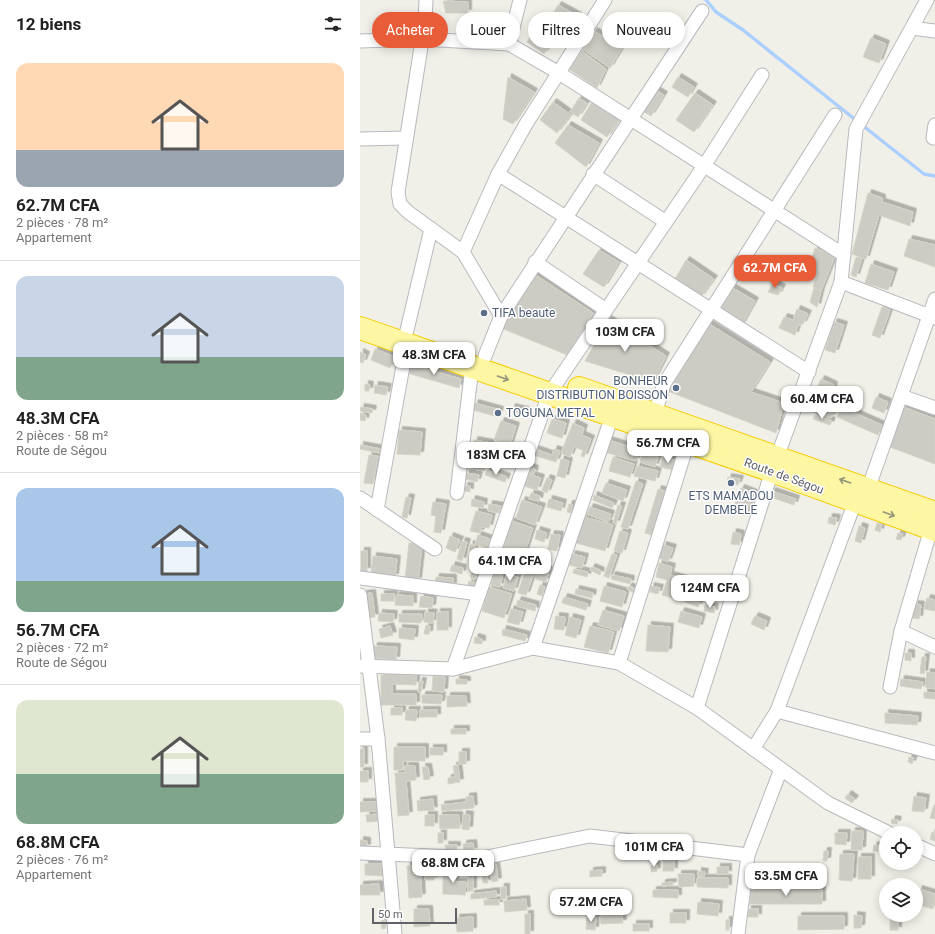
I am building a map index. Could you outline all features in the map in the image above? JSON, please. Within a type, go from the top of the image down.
[{"type":"highway","name":"Route de Ségou","points":[[360,314],[407,337],[774,464],[862,498],[934,522]]},
{"type":"highway","name":"Route de Ségou","points":[[360,328],[407,337]]},
{"type":"highway","name":"Route de Ségou","points":[[653,422],[688,442],[774,464]]},
{"type":"street","points":[[425,12],[426,0]]},
{"type":"street","points":[[517,12],[520,0]]},
{"type":"street","points":[[463,252],[498,174],[526,124],[605,0]]},
{"type":"street","points":[[696,708],[774,464],[841,282],[856,129],[926,0]]},
{"type":"street","points":[[457,493],[478,362],[500,316],[702,11]]},
{"type":"street","points":[[912,28],[935,31]]},
{"type":"street","points":[[360,41],[372,41]]},
{"type":"street","points":[[421,48],[398,192],[400,204],[463,252],[500,316]]},
{"type":"street","points":[[516,48],[558,73],[844,255]]},
{"type":"street","points":[[453,669],[553,387],[704,166],[762,75]]},
{"type":"street","points":[[653,422],[664,384],[835,115]]},
{"type":"street","points":[[933,138],[935,125]]},
{"type":"street","points":[[360,139],[406,138]]},
{"type":"street","points":[[498,174],[809,372]]},
{"type":"street","points":[[593,174],[666,222]]},
{"type":"street","points":[[377,510],[407,337],[431,229]]},
{"type":"street","points":[[535,262],[606,310]]},
{"type":"street","points":[[841,282],[932,317]]},
{"type":"street","points":[[753,749],[777,711],[932,317],[935,299]]},
{"type":"street","points":[[901,396],[935,408]]},
{"type":"street","points":[[533,648],[614,408]]},
{"type":"street","points":[[620,663],[688,442]]},
{"type":"street","points":[[360,498],[435,549]]},
{"type":"street","points":[[890,687],[901,631],[934,522]]},
{"type":"street","points":[[360,578],[480,594]]},
{"type":"street","points":[[360,595],[365,666],[378,739],[395,934]]},
{"type":"street","points":[[901,631],[935,646]]},
{"type":"street","points":[[365,666],[453,669],[533,648],[620,663],[696,708],[828,803],[879,828]]},
{"type":"street","points":[[777,711],[935,753]]},
{"type":"street","points":[[360,739],[378,739]]},
{"type":"street","points":[[738,934],[748,855],[781,769]]},
{"type":"street","points":[[360,853],[482,858],[590,836],[748,855]]},
{"type":"street","points":[[923,848],[935,854]]},
{"type":"building","points":[[443,1],[468,2],[468,12],[446,12]]},
{"type":"building","points":[[558,5],[571,12],[554,12]]},
{"type":"building","points":[[594,31],[602,36],[602,48],[622,48],[610,68],[583,49],[594,48]]},
{"type":"building","points":[[871,38],[886,44],[879,63],[863,57]]},
{"type":"building","points":[[536,48],[548,48],[544,54]]},
{"type":"building","points":[[582,51],[606,69],[597,88],[569,69]]},
{"type":"building","points":[[508,77],[534,92],[513,124],[503,119]]},
{"type":"building","points":[[678,77],[694,87],[688,97],[672,87]]},
{"type":"building","points":[[654,89],[664,95],[651,116],[641,110]]},
{"type":"building","points":[[695,93],[713,105],[694,132],[676,120]]},
{"type":"building","points":[[579,98],[587,103],[578,117],[570,112]]},
{"type":"building","points":[[553,102],[571,115],[557,133],[540,120]]},
{"type":"building","points":[[592,102],[619,119],[607,137],[581,120]]},
{"type":"building","points":[[568,125],[599,143],[586,167],[555,143]]},
{"type":"building","points":[[868,193],[882,198],[882,202],[913,212],[910,226],[879,215],[866,259],[852,254]]},
{"type":"building","points":[[909,239],[935,245],[935,267],[904,256]]},
{"type":"building","points":[[815,248],[835,256],[821,291],[813,287],[817,274],[808,271]]},
{"type":"building","points":[[599,250],[619,262],[604,287],[583,274]]},
{"type":"building","points":[[856,257],[862,258],[856,277],[851,275]]},
{"type":"building","points":[[686,260],[714,279],[701,297],[675,279]]},
{"type":"building","points":[[871,264],[894,272],[888,290],[865,283]]},
{"type":"building","points":[[534,274],[593,313],[570,356],[501,328]]},
{"type":"building","points":[[773,283],[782,288],[778,295],[768,292]]},
{"type":"building","points":[[726,284],[755,301],[741,326],[710,308]]},
{"type":"building","points":[[814,288],[821,291],[817,307],[810,302]]},
{"type":"building","points":[[882,307],[890,310],[880,338],[872,335]]},
{"type":"building","points":[[797,309],[808,314],[803,324],[798,325],[795,335],[779,328],[784,317],[793,320]]},
{"type":"building","points":[[608,319],[666,356],[653,382],[585,361]]},
{"type":"building","points":[[706,322],[770,362],[751,392],[784,403],[776,433],[665,390]]},
{"type":"building","points":[[834,322],[844,325],[835,353],[825,350]]},
{"type":"building","points":[[375,349],[395,357],[390,368],[371,360]]},
{"type":"building","points":[[360,352],[366,355],[363,363],[360,362]]},
{"type":"building","points":[[409,364],[461,379],[459,388],[407,373]]},
{"type":"building","points":[[821,379],[834,385],[831,399],[838,408],[831,418],[808,410]]},
{"type":"building","points":[[365,384],[370,385],[369,391],[365,391]]},
{"type":"building","points":[[375,385],[388,387],[386,395],[374,393]]},
{"type":"building","points":[[876,397],[888,402],[884,413],[872,408]]},
{"type":"building","points":[[475,403],[500,410],[498,417],[473,410]]},
{"type":"building","points":[[361,407],[373,409],[372,413],[360,411]]},
{"type":"building","points":[[512,407],[528,411],[527,416],[511,411]]},
{"type":"building","points":[[841,407],[882,425],[878,435],[837,417]]},
{"type":"building","points":[[903,407],[935,419],[935,464],[890,447]]},
{"type":"building","points":[[360,413],[366,415],[365,421],[360,420]]},
{"type":"building","points":[[815,415],[832,421],[830,425],[813,419]]},
{"type":"building","points":[[552,419],[566,423],[562,438],[547,433]]},
{"type":"building","points":[[501,421],[516,426],[510,445],[494,440]]},
{"type":"building","points":[[573,423],[584,428],[582,435],[591,439],[584,457],[581,456],[583,450],[574,447],[570,457],[561,453]]},
{"type":"building","points":[[399,430],[422,432],[420,455],[397,454]]},
{"type":"building","points":[[474,440],[491,443],[490,449],[474,446]]},
{"type":"building","points":[[608,440],[640,450],[636,461],[604,452]]},
{"type":"building","points":[[494,444],[510,448],[508,454],[498,452],[494,468],[488,467]]},
{"type":"building","points":[[360,445],[381,449],[380,453],[360,449]]},
{"type":"building","points":[[535,449],[552,455],[554,449],[560,451],[556,462],[533,455]]},
{"type":"building","points":[[470,452],[487,456],[484,471],[467,468]]},
{"type":"building","points":[[643,452],[658,457],[655,467],[640,462]]},
{"type":"building","points":[[369,455],[378,456],[373,484],[364,483]]},
{"type":"building","points":[[613,457],[634,464],[630,477],[609,471]]},
{"type":"building","points":[[662,458],[675,460],[673,470],[660,467]]},
{"type":"building","points":[[561,459],[569,461],[565,478],[557,476]]},
{"type":"building","points":[[637,466],[658,471],[655,481],[634,476]]},
{"type":"building","points":[[529,467],[535,469],[534,474],[527,472]]},
{"type":"building","points":[[487,470],[507,477],[505,482],[485,475]]},
{"type":"building","points":[[466,473],[479,475],[477,482],[465,479]]},
{"type":"building","points":[[525,473],[541,478],[537,490],[521,485]]},
{"type":"building","points":[[728,477],[740,479],[738,485],[727,483]]},
{"type":"building","points":[[547,478],[552,480],[547,493],[542,490]]},
{"type":"building","points":[[636,481],[643,484],[628,529],[621,527]]},
{"type":"building","points":[[606,483],[627,490],[623,501],[602,493]]},
{"type":"building","points":[[464,486],[470,486],[470,492],[464,491]]},
{"type":"building","points":[[741,488],[754,493],[745,516],[732,511]]},
{"type":"building","points":[[658,489],[665,491],[652,535],[645,533]]},
{"type":"building","points":[[772,491],[796,499],[794,505],[770,497]]},
{"type":"building","points":[[531,493],[540,496],[539,501],[529,499]]},
{"type":"building","points":[[594,495],[614,503],[612,508],[593,500]]},
{"type":"building","points":[[406,497],[411,498],[407,518],[402,517]]},
{"type":"building","points":[[472,499],[484,502],[483,508],[471,506]]},
{"type":"building","points":[[549,499],[563,503],[561,511],[547,507]]},
{"type":"building","points":[[522,500],[542,507],[535,525],[516,518]]},
{"type":"building","points":[[433,502],[446,504],[441,533],[434,532],[436,516],[431,515]]},
{"type":"building","points":[[489,504],[501,506],[499,513],[488,511]]},
{"type":"building","points":[[569,504],[572,504],[571,513],[567,512]]},
{"type":"building","points":[[618,505],[622,506],[616,524],[613,523]]},
{"type":"building","points":[[590,507],[611,514],[608,522],[587,514]]},
{"type":"building","points":[[476,511],[492,515],[489,528],[482,527],[480,533],[470,531]]},
{"type":"building","points":[[584,517],[613,525],[605,551],[576,543]]},
{"type":"building","points":[[829,517],[837,518],[835,525],[828,523]]},
{"type":"building","points":[[511,521],[533,528],[523,558],[502,551]]},
{"type":"building","points":[[877,523],[882,524],[880,532],[875,530]]},
{"type":"building","points":[[859,526],[865,528],[861,543],[855,541]]},
{"type":"building","points":[[537,530],[547,533],[544,542],[535,539]]},
{"type":"building","points":[[620,531],[628,533],[622,553],[614,551]]},
{"type":"building","points":[[733,532],[741,534],[739,545],[731,544]]},
{"type":"building","points":[[898,533],[903,534],[901,540],[896,539]]},
{"type":"building","points":[[551,534],[560,535],[557,551],[548,549]]},
{"type":"building","points":[[478,535],[490,539],[487,548],[475,544]]},
{"type":"building","points":[[450,536],[460,540],[455,552],[446,548]]},
{"type":"building","points":[[462,541],[467,542],[462,561],[457,559]]},
{"type":"building","points":[[409,543],[422,545],[418,581],[405,579]]},
{"type":"building","points":[[470,544],[475,545],[474,551],[469,550]]},
{"type":"building","points":[[663,545],[673,548],[668,562],[659,558]]},
{"type":"building","points":[[361,551],[367,551],[367,571],[361,571]]},
{"type":"building","points":[[572,554],[585,557],[582,568],[569,565]]},
{"type":"building","points":[[612,554],[617,555],[609,578],[604,576]]},
{"type":"building","points":[[373,556],[397,559],[395,577],[371,574]]},
{"type":"building","points":[[513,560],[524,561],[522,574],[511,573]]},
{"type":"building","points":[[528,562],[537,565],[526,595],[518,593]]},
{"type":"building","points":[[659,563],[672,567],[670,575],[691,581],[689,588],[685,587],[681,600],[662,595],[667,580],[656,577]]},
{"type":"building","points":[[476,564],[481,567],[474,580],[470,577]]},
{"type":"building","points":[[452,565],[463,568],[462,574],[450,571]]},
{"type":"building","points":[[496,566],[504,568],[500,587],[491,585]]},
{"type":"building","points":[[538,567],[549,570],[546,582],[535,579]]},
{"type":"building","points":[[592,567],[601,571],[600,575],[590,570]]},
{"type":"building","points":[[574,569],[588,572],[587,577],[573,573]]},
{"type":"building","points":[[507,574],[518,577],[514,591],[503,588]]},
{"type":"building","points":[[612,575],[631,579],[630,584],[611,579]]},
{"type":"building","points":[[436,577],[453,578],[453,586],[435,585]]},
{"type":"building","points":[[469,581],[474,582],[472,590],[467,589]]},
{"type":"building","points":[[696,583],[721,593],[718,602],[693,592]]},
{"type":"building","points":[[540,585],[545,587],[542,596],[537,594]]},
{"type":"building","points":[[604,586],[626,592],[622,607],[600,601]]},
{"type":"building","points":[[629,586],[635,590],[634,593],[627,589]]},
{"type":"building","points":[[651,586],[660,588],[658,594],[650,592]]},
{"type":"building","points":[[489,587],[512,594],[504,618],[482,611]]},
{"type":"building","points":[[576,589],[593,593],[592,598],[575,594]]},
{"type":"building","points":[[372,593],[375,617],[366,618],[363,594]]},
{"type":"building","points":[[381,594],[394,594],[394,601],[381,601]]},
{"type":"building","points":[[396,595],[413,596],[413,606],[395,605]]},
{"type":"building","points":[[421,596],[433,598],[432,608],[419,607]]},
{"type":"building","points":[[564,597],[588,604],[586,610],[562,603]]},
{"type":"building","points":[[687,597],[700,602],[698,607],[685,602]]},
{"type":"building","points":[[927,598],[935,600],[935,611],[924,609]]},
{"type":"building","points":[[518,600],[536,605],[535,611],[516,606]]},
{"type":"building","points":[[915,604],[921,605],[919,619],[912,618]]},
{"type":"building","points":[[705,605],[715,607],[714,613],[704,611]]},
{"type":"building","points":[[511,609],[523,612],[519,625],[507,622]]},
{"type":"building","points":[[603,610],[624,616],[619,631],[598,625]]},
{"type":"building","points":[[681,611],[702,617],[699,628],[678,622]]},
{"type":"building","points":[[425,612],[434,613],[433,623],[424,622]]},
{"type":"building","points":[[437,612],[448,612],[448,630],[437,630]]},
{"type":"building","points":[[379,613],[394,614],[393,622],[378,621]]},
{"type":"building","points":[[399,614],[422,614],[421,623],[399,622]]},
{"type":"building","points":[[556,616],[565,617],[564,630],[554,629]]},
{"type":"building","points":[[755,616],[767,621],[764,630],[751,624]]},
{"type":"building","points":[[570,617],[581,620],[576,638],[565,635]]},
{"type":"building","points":[[426,625],[430,626],[429,634],[424,634]]},
{"type":"building","points":[[648,625],[670,627],[668,652],[646,651]]},
{"type":"building","points":[[390,626],[393,635],[381,638],[379,629]]},
{"type":"building","points":[[590,626],[614,632],[608,653],[584,647]]},
{"type":"building","points":[[399,628],[415,629],[414,640],[399,638]]},
{"type":"building","points":[[503,629],[527,635],[525,641],[502,635]]},
{"type":"building","points":[[475,637],[482,639],[482,644],[474,643]]},
{"type":"building","points":[[374,646],[397,647],[396,660],[373,658]]},
{"type":"building","points":[[905,653],[911,653],[911,661],[905,660]]},
{"type":"building","points":[[922,657],[926,657],[924,674],[920,673]]},
{"type":"building","points":[[927,672],[935,673],[935,689],[925,687]]},
{"type":"building","points":[[381,675],[416,675],[416,685],[392,684],[392,694],[416,694],[416,705],[381,705]]},
{"type":"building","points":[[433,676],[445,677],[444,692],[432,691]]},
{"type":"building","points":[[456,679],[467,680],[467,684],[456,684]]},
{"type":"building","points":[[901,679],[923,682],[921,689],[900,686]]},
{"type":"building","points":[[419,681],[423,681],[421,692],[418,692]]},
{"type":"building","points":[[924,692],[935,693],[935,699],[924,698]]},
{"type":"building","points":[[422,695],[442,695],[441,704],[422,703]]},
{"type":"building","points":[[447,696],[466,696],[467,706],[447,707]]},
{"type":"building","points":[[391,708],[402,708],[402,715],[391,715]]},
{"type":"building","points":[[406,710],[417,710],[416,721],[405,720]]},
{"type":"building","points":[[420,710],[437,710],[437,717],[420,717]]},
{"type":"building","points":[[885,713],[918,716],[917,725],[885,723]]},
{"type":"building","points":[[451,729],[466,729],[466,734],[451,734]]},
{"type":"building","points":[[394,747],[425,747],[425,761],[403,761],[403,770],[394,770]]},
{"type":"building","points":[[430,748],[443,748],[443,755],[430,755]]},
{"type":"building","points":[[360,749],[364,749],[364,767],[360,767]]},
{"type":"building","points":[[459,752],[466,752],[466,764],[459,764]]},
{"type":"building","points":[[909,757],[914,758],[912,764],[908,762]]},
{"type":"building","points":[[458,765],[460,782],[448,784],[448,778],[455,777],[453,766]]},
{"type":"building","points":[[405,766],[415,766],[416,780],[406,781],[409,815],[398,816],[395,773],[405,773]]},
{"type":"building","points":[[422,767],[428,767],[430,779],[424,780]]},
{"type":"building","points":[[360,771],[368,771],[368,782],[360,782]]},
{"type":"building","points":[[848,794],[855,799],[852,803],[845,798]]},
{"type":"building","points":[[473,796],[474,808],[442,811],[441,805],[466,802],[466,797]]},
{"type":"building","points":[[914,796],[926,798],[924,812],[912,811]]},
{"type":"building","points":[[433,799],[434,810],[418,811],[417,801]]},
{"type":"building","points":[[360,802],[378,802],[378,811],[360,812]]},
{"type":"building","points":[[935,805],[935,819],[930,818]]},
{"type":"building","points":[[380,814],[380,821],[367,822],[366,815]]},
{"type":"building","points":[[463,814],[470,815],[469,830],[462,829]]},
{"type":"building","points":[[425,815],[434,815],[434,826],[425,826]]},
{"type":"building","points":[[439,815],[459,815],[460,828],[440,829]]},
{"type":"building","points":[[892,819],[898,820],[897,824],[891,823]]},
{"type":"building","points":[[852,831],[863,831],[862,850],[851,850]]},
{"type":"building","points":[[932,832],[935,833],[935,841],[930,839]]},
{"type":"building","points":[[438,833],[443,833],[443,843],[438,843]]},
{"type":"building","points":[[835,833],[847,833],[846,845],[835,844]]},
{"type":"building","points":[[360,840],[367,841],[367,848],[360,847]]},
{"type":"building","points":[[473,843],[474,851],[464,852],[463,844]]},
{"type":"building","points":[[445,845],[457,845],[457,849],[446,850]]},
{"type":"building","points":[[874,845],[879,846],[878,852],[873,851]]},
{"type":"building","points":[[824,851],[828,851],[827,861],[823,861]]},
{"type":"building","points":[[840,854],[854,854],[852,881],[839,880]]},
{"type":"building","points":[[858,857],[871,857],[871,879],[858,879]]},
{"type":"building","points":[[663,859],[674,859],[674,871],[663,871]]},
{"type":"building","points":[[365,864],[384,864],[383,876],[365,875]]},
{"type":"building","points":[[496,864],[498,881],[492,882],[490,865]]},
{"type":"building","points":[[420,865],[422,897],[409,898],[407,866]]},
{"type":"building","points":[[425,865],[435,866],[434,880],[425,880]]},
{"type":"building","points":[[486,865],[488,883],[483,883],[482,866]]},
{"type":"building","points":[[657,865],[657,871],[651,872],[651,866]]},
{"type":"building","points":[[717,867],[728,867],[728,874],[717,874]]},
{"type":"building","points":[[443,870],[455,870],[455,882],[466,882],[465,895],[443,894]]},
{"type":"building","points":[[602,870],[602,876],[590,877],[590,871]]},
{"type":"building","points":[[698,871],[705,872],[704,877],[698,876]]},
{"type":"building","points":[[678,874],[694,874],[694,886],[679,887]]},
{"type":"building","points":[[468,875],[473,875],[473,891],[468,891]]},
{"type":"building","points":[[697,878],[728,878],[728,888],[697,887]]},
{"type":"building","points":[[673,882],[673,885],[662,886],[662,883]]},
{"type":"building","points":[[379,884],[380,895],[360,895],[360,885]]},
{"type":"building","points":[[501,887],[506,887],[506,899],[501,899]]},
{"type":"building","points":[[653,890],[678,890],[678,898],[653,897]]},
{"type":"building","points":[[751,890],[822,890],[822,904],[750,904]]},
{"type":"building","points":[[923,890],[935,894],[933,909],[923,906]]},
{"type":"building","points":[[496,891],[497,897],[471,899],[471,894]]},
{"type":"building","points":[[526,899],[527,910],[505,912],[504,901]]},
{"type":"building","points":[[484,900],[499,900],[499,905],[484,905]]},
{"type":"building","points":[[698,902],[719,904],[718,916],[697,914]]},
{"type":"building","points":[[618,905],[618,910],[601,911],[601,906]]},
{"type":"building","points":[[414,909],[429,909],[430,926],[414,927]]},
{"type":"building","points":[[748,909],[758,909],[758,917],[748,917]]},
{"type":"building","points":[[670,913],[686,913],[686,923],[670,923]]},
{"type":"building","points":[[525,914],[530,914],[530,934],[525,934]]},
{"type":"building","points":[[622,915],[623,923],[601,924],[600,916]]},
{"type":"building","points":[[854,915],[862,916],[861,928],[854,928]]},
{"type":"building","points":[[587,916],[596,917],[595,930],[586,929]]},
{"type":"building","points":[[798,916],[844,916],[844,929],[798,930]]},
{"type":"building","points":[[473,917],[473,931],[457,932],[456,918]]},
{"type":"building","points":[[385,920],[386,928],[382,929],[381,921]]},
{"type":"building","points":[[726,920],[729,920],[729,930],[726,930]]},
{"type":"building","points":[[890,922],[898,922],[898,930],[890,930]]},
{"type":"building","points":[[633,924],[649,924],[649,931],[633,931]]},
{"type":"waterway","points":[[706,0],[716,12],[743,30],[857,121]]},
{"type":"waterway","points":[[862,125],[924,174],[935,176]]},
{"type":"place","name":"TIFA beaute","points":[[484,313]]},
{"type":"place","name":"BONHEUR DISTRIBUTION BOISSON","points":[[676,388]]},
{"type":"place","name":"TOGUNA METAL","points":[[498,413]]},
{"type":"place","name":"ETS MAMADOU DEMBELE","points":[[731,483]]}]
